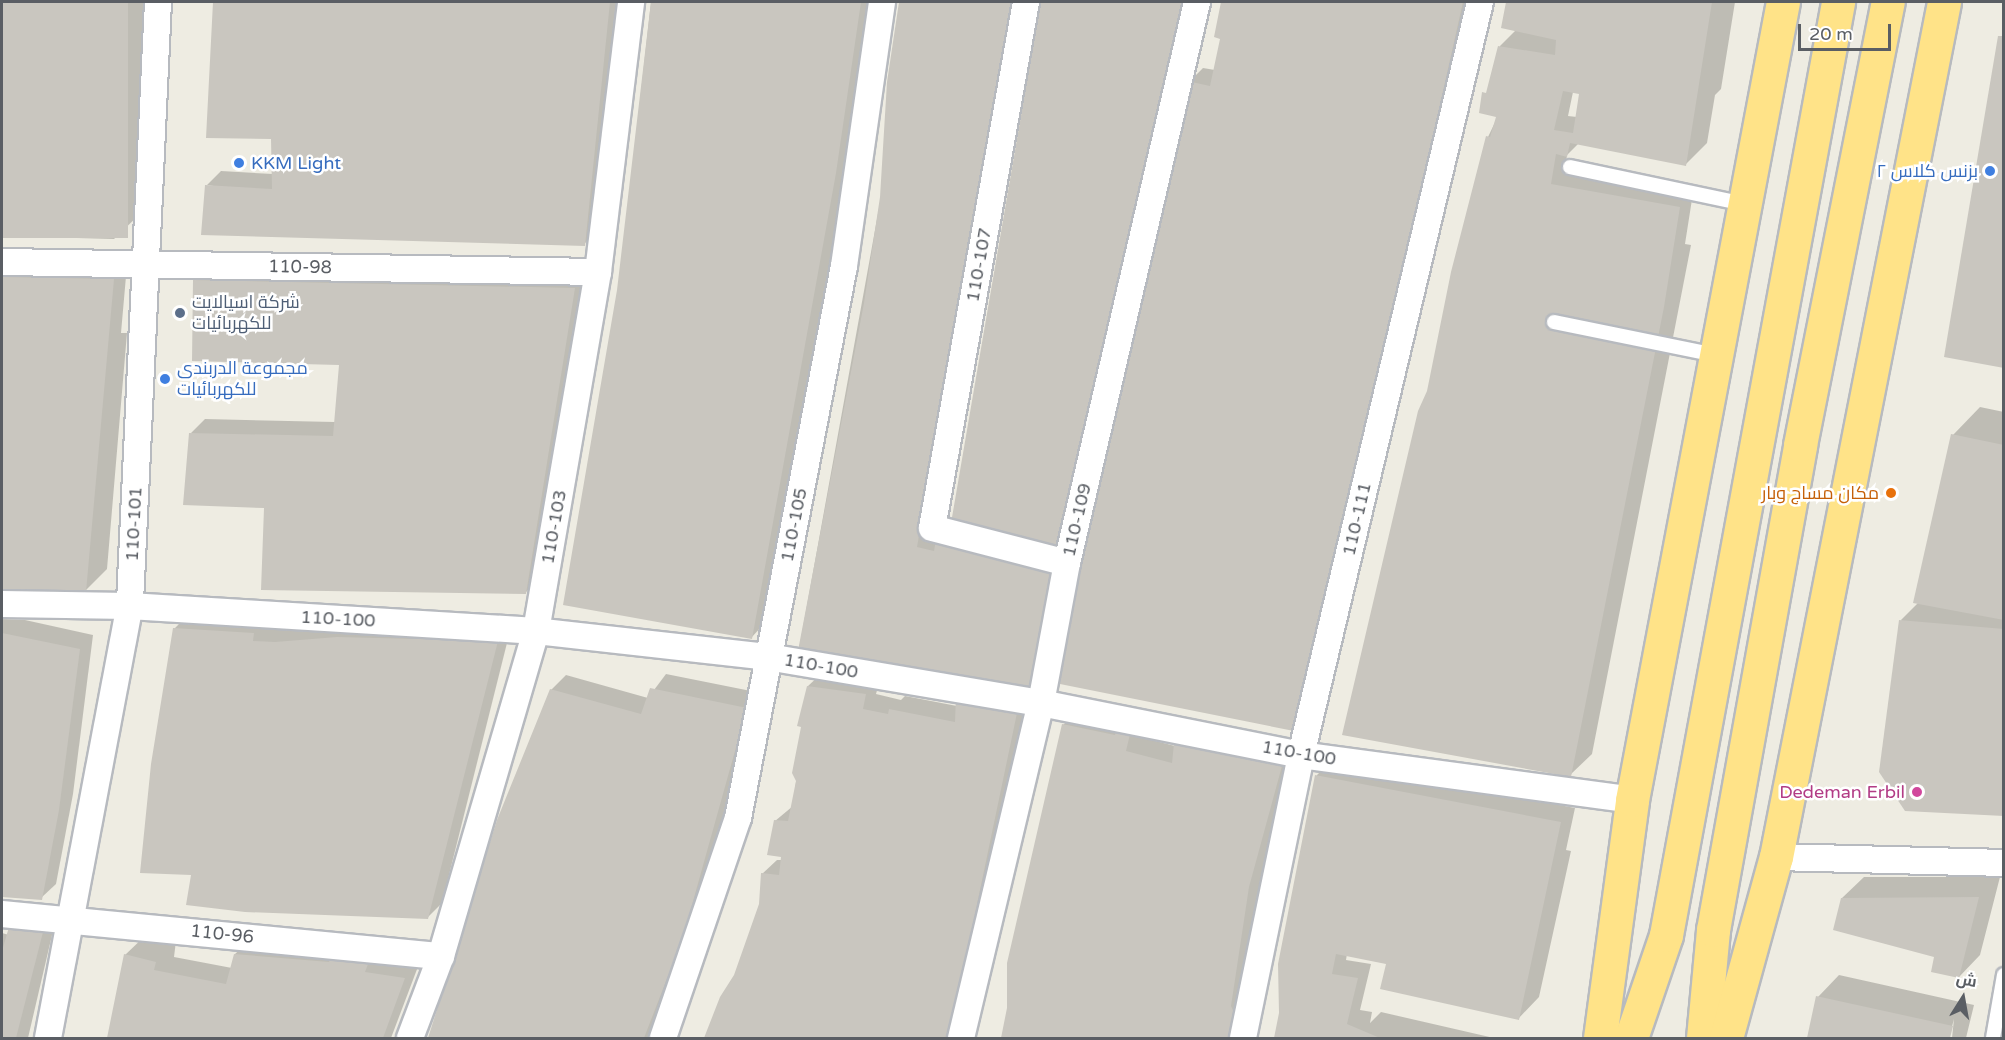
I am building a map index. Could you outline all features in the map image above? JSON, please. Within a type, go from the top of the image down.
[{"type":"highway","points":[[1631,1038],[1666,935],[1839,2]]},
{"type":"highway","points":[[1703,1038],[1721,884],[1800,445],[1888,2]]},
{"type":"highway","points":[[1930,70],[1932,2]]},
{"type":"highway","points":[[1726,1038],[1776,857],[1944,2]]},
{"type":"highway","points":[[1930,70],[1964,2]]},
{"type":"highway","points":[[1600,1038],[1632,800],[1780,8]]},
{"type":"street","name":"110-101","points":[[48,1038],[73,919],[129,606],[158,2]]},
{"type":"street","name":"110-103","points":[[410,1038],[441,956],[536,631],[598,272],[631,2]]},
{"type":"street","name":"110-105","points":[[663,1038],[738,818],[844,266],[882,2]]},
{"type":"street","name":"110-107","points":[[1026,2],[932,528],[1067,562]]},
{"type":"street","name":"110-109","points":[[961,1038],[1041,703],[1067,562],[1197,2]]},
{"type":"street","name":"110-111","points":[[1243,1038],[1301,755],[1480,2]]},
{"type":"street","name":"110-98","points":[[2,262],[598,272]]},
{"type":"street","name":"110-100","points":[[2,604],[129,606],[536,631],[768,657],[1041,703],[1301,755],[1632,800]]},
{"type":"street","points":[[1776,857],[2004,863]]},
{"type":"street","name":"110-96","points":[[2,914],[441,956]]},
{"type":"lane","points":[[1570,167],[1744,204]]},
{"type":"lane","points":[[1554,322],[1716,355]]},
{"type":"lane","points":[[1993,1038],[2004,975]]},
{"type":"building","points":[[2,2],[128,2],[128,238],[2,238]]},
{"type":"building","points":[[213,2],[610,2],[585,246],[201,235],[205,185],[272,189],[271,139],[206,138]]},
{"type":"building","points":[[651,2],[861,2],[836,173],[752,639],[563,605],[617,290]]},
{"type":"building","points":[[899,2],[1016,2],[917,547],[934,551],[937,534],[1058,566],[1035,688],[797,656],[864,303],[880,197],[887,82]]},
{"type":"building","points":[[1032,2],[1186,2],[1059,555],[950,529],[1024,98]]},
{"type":"building","points":[[1221,2],[1463,2],[1299,732],[1050,682],[1187,81],[1210,86],[1220,39],[1214,37]]},
{"type":"building","points":[[1506,2],[1712,2],[1686,166],[1570,143],[1567,157],[1556,154],[1551,184],[1680,207],[1664,307],[1571,777],[1342,735],[1418,411],[1427,391],[1451,272],[1486,136],[1490,137],[1496,117],[1479,113],[1482,92],[1486,93],[1498,46],[1555,55],[1556,40],[1501,28]],"holes":[[[1563,91],[1579,94],[1573,133],[1554,130]]]},
{"type":"building","points":[[1998,36],[2004,36],[2004,368],[1944,357]]},
{"type":"building","points":[[2,277],[114,279],[86,592],[2,590]]},
{"type":"building","points":[[193,280],[575,288],[526,594],[261,590],[264,508],[183,505],[189,433],[333,436],[339,365],[192,361]]},
{"type":"building","points":[[1951,434],[2004,445],[2004,620],[1913,603]]},
{"type":"building","points":[[1899,620],[2004,629],[2004,816],[1905,811],[1879,772]]},
{"type":"building","points":[[173,628],[254,633],[253,641],[275,642],[337,637],[498,641],[428,919],[245,912],[186,905],[191,875],[140,873],[151,764]]},
{"type":"building","points":[[2,633],[80,649],[59,810],[42,900],[2,897]]},
{"type":"building","points":[[807,686],[866,694],[863,709],[888,714],[889,709],[955,722],[956,695],[1017,713],[949,1038],[704,1038],[720,997],[734,975],[759,904],[761,873],[779,875],[781,857],[767,855],[774,820],[788,821],[796,781],[792,773],[801,727],[797,726]]},
{"type":"building","points":[[650,688],[747,708],[683,937],[644,1038],[428,1038],[497,820],[550,689],[641,714]]},
{"type":"building","points":[[1062,724],[1115,735],[1117,725],[1131,730],[1126,751],[1172,763],[1174,743],[1282,766],[1249,887],[1231,1006],[1243,1032],[1241,1038],[1001,1038],[1007,1008],[1007,963]]},
{"type":"building","points":[[1315,775],[1561,822],[1519,1020],[1380,989],[1386,964],[1336,954],[1332,974],[1358,978],[1347,1024],[1380,1038],[1274,1038],[1279,1013],[1278,964]]},
{"type":"building","points":[[1979,897],[1959,978],[1931,972],[1934,957],[1833,930],[1841,898]]},
{"type":"building","points":[[9,927],[43,932],[16,1038],[2,1038],[2,951]]},
{"type":"building","points":[[333,952],[370,959],[365,972],[405,978],[383,1038],[107,1038],[124,954],[156,962],[154,970],[226,984],[234,954],[329,962]]},
{"type":"building","points":[[1816,996],[1953,1026],[1950,1038],[1807,1038]]},
{"type":"place","name":"KKM Light","points":[[239,163]]},
{"type":"place","name":"بزنس کلاس ٢","points":[[1990,171]]},
{"type":"place","name":"شركة اسيالايت للكهربائيات","points":[[180,313]]},
{"type":"place","name":"مجموعة الدربندی للكهربائیات","points":[[165,379]]},
{"type":"place","name":"مكان مساج وبار","points":[[1891,493]]},
{"type":"place","name":"Dedeman Erbil","points":[[1917,792]]}]
